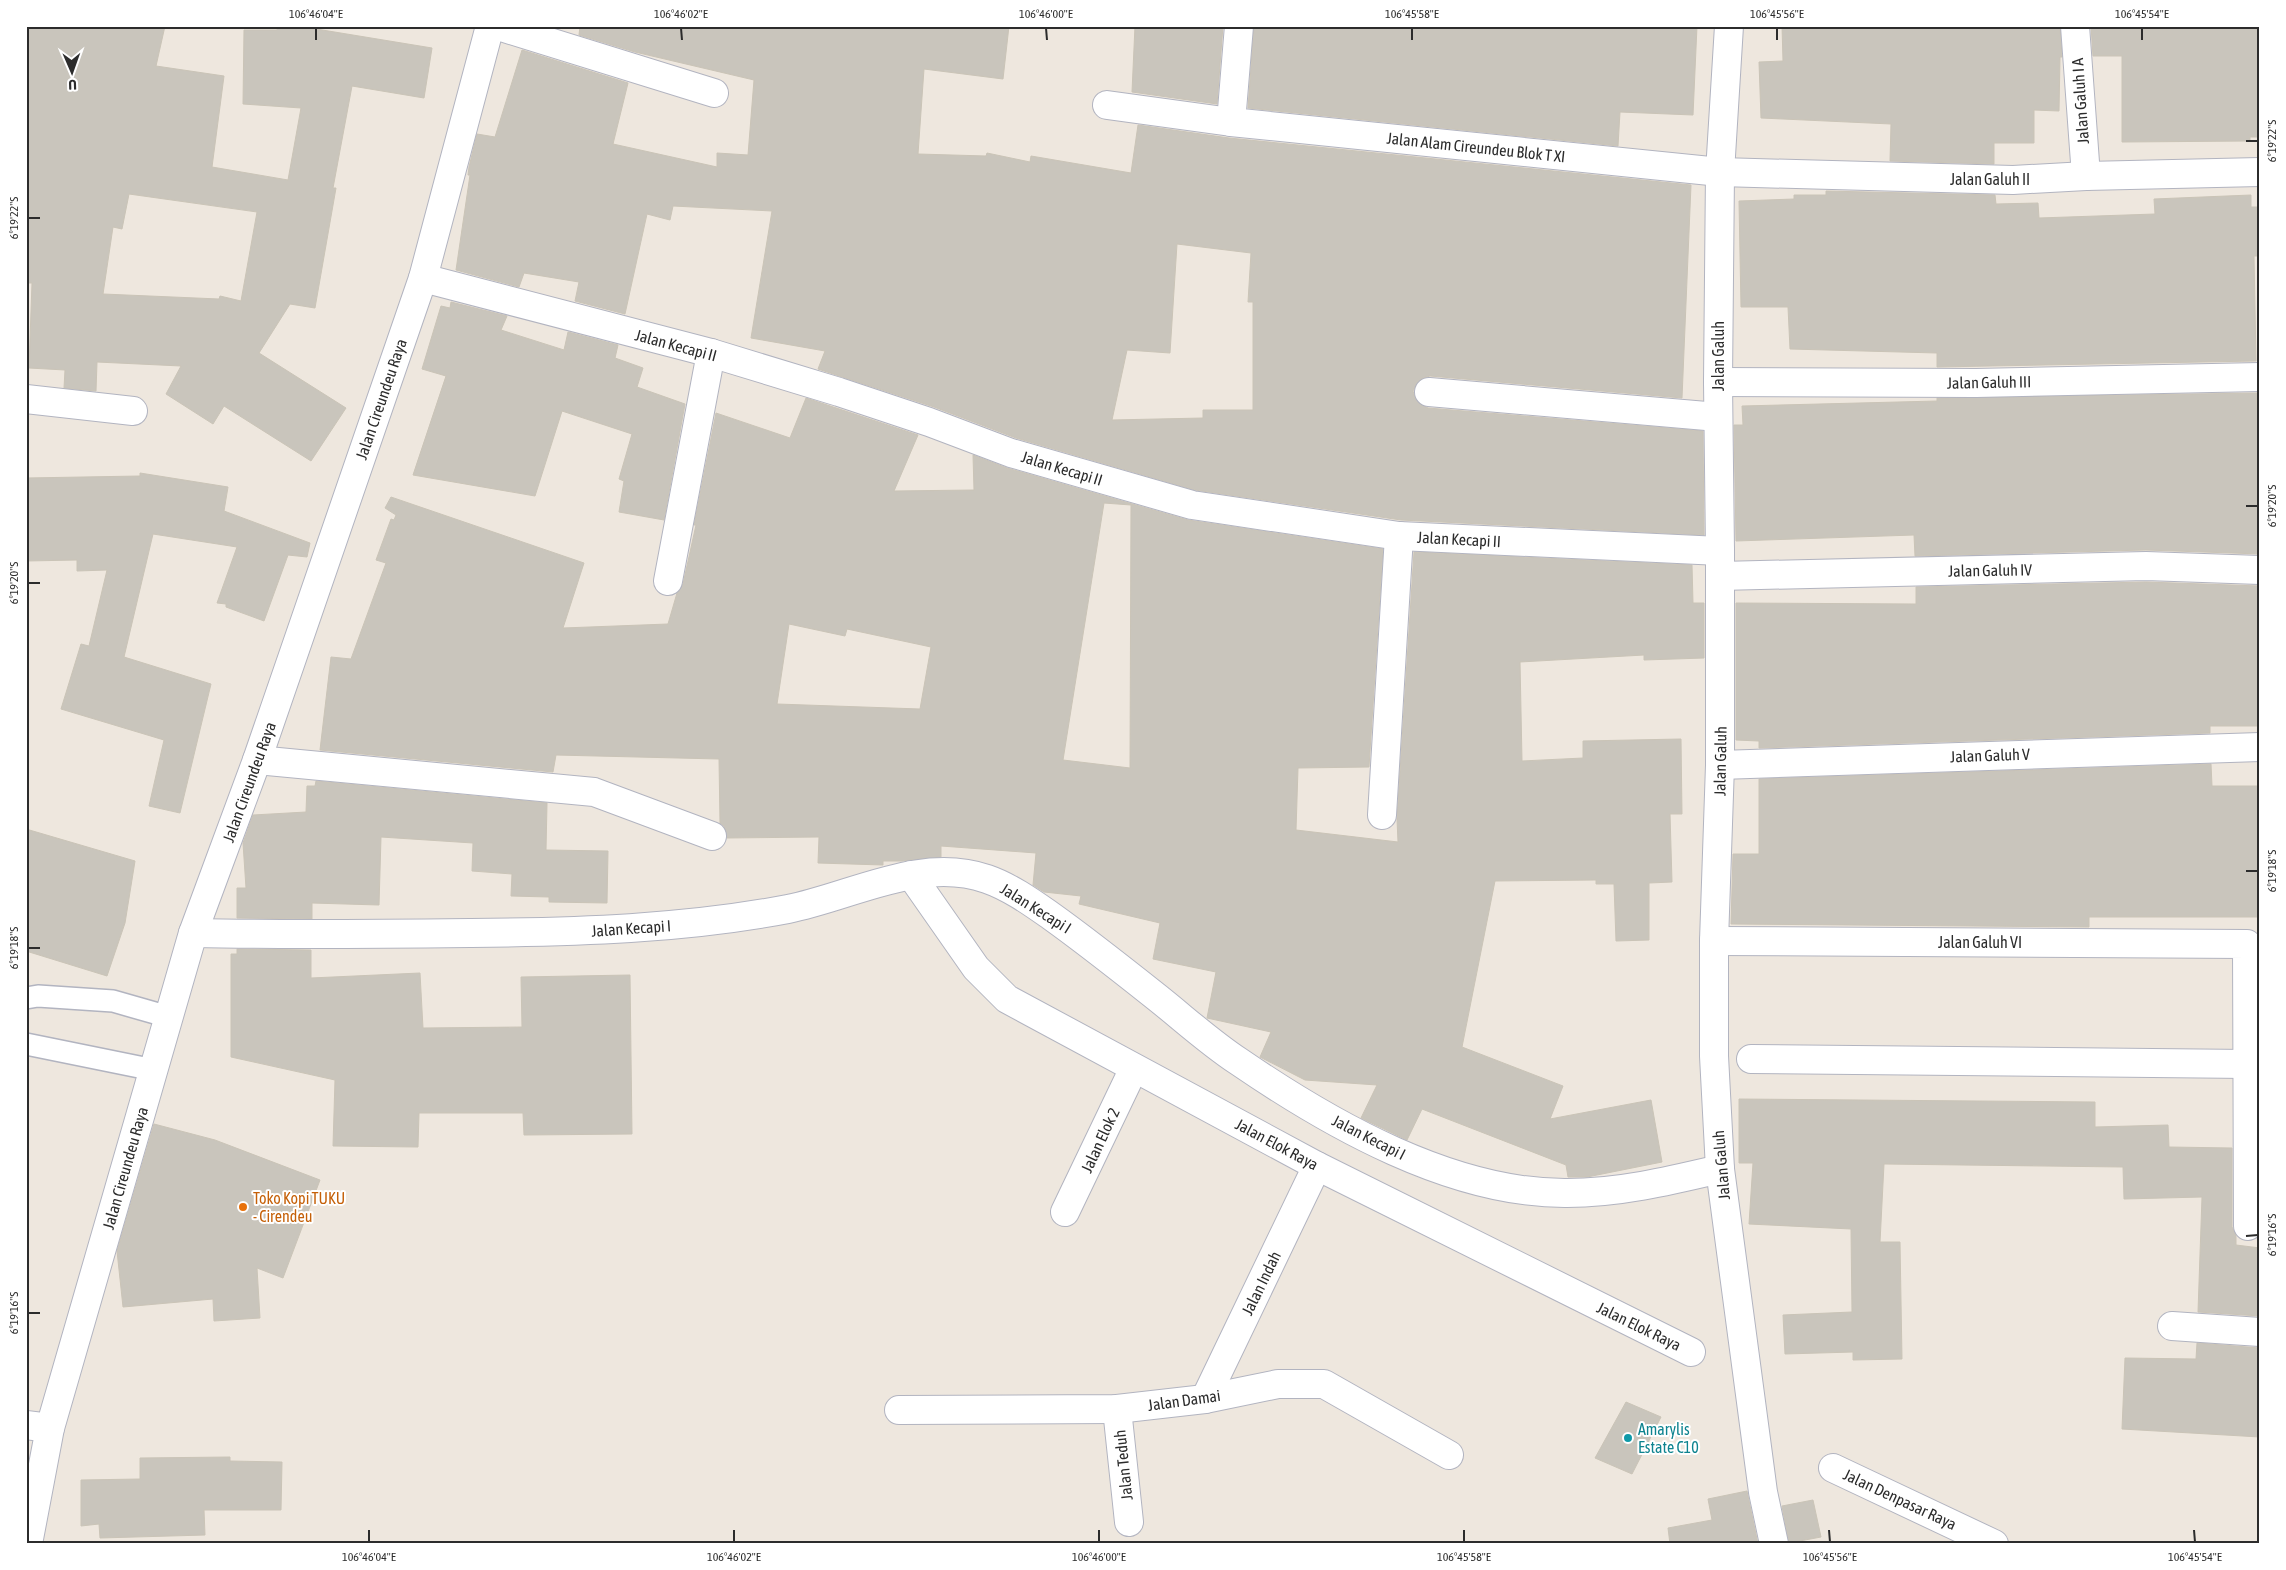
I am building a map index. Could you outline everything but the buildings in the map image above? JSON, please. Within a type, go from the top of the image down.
[{"type":"street","name":"Jalan Cireundeu Raya","points":[[28,1544],[38,1427],[154,1070],[193,933],[257,760],[423,278],[490,26]]},
{"type":"street","points":[[498,26],[714,93]]},
{"type":"street","points":[[1231,122],[1239,26]]},
{"type":"street","name":"Jalan Galuh","points":[[1729,26],[1720,172],[1718,382],[1720,765],[1714,941],[1714,1056],[1720,1169],[1763,1492],[1774,1544]]},
{"type":"street","name":"Jalan Galuh I A","points":[[2075,26],[2086,176]]},
{"type":"street","name":"Jalan Alam Cireundeu Blok T XI","points":[[1107,105],[1231,122],[1720,172]]},
{"type":"street","name":"Jalan Galuh II","points":[[1720,172],[2013,180],[2086,176],[2260,172]]},
{"type":"street","name":"Jalan Kecapi II","points":[[423,278],[710,353],[848,395],[1011,453],[1192,506],[1398,536],[1720,563]]},
{"type":"street","points":[[668,581],[710,353]]},
{"type":"street","name":"Jalan Galuh III","points":[[1718,382],[1976,383],[2260,377]]},
{"type":"street","points":[[1429,392],[1718,417]]},
{"type":"street","points":[[26,399],[133,411]]},
{"type":"street","points":[[1382,815],[1398,536]]},
{"type":"street","name":"Jalan Galuh IV","points":[[1720,563],[2146,566],[2260,570]]},
{"type":"street","name":"Jalan Galuh V","points":[[1720,765],[2260,747]]},
{"type":"street","points":[[257,760],[594,792],[712,836]]},
{"type":"street","name":"Jalan Kecapi I","points":[[193,933],[288,935],[576,932],[659,927],[792,908],[912,875],[949,872],[967,874],[988,879],[1015,893],[1080,936],[1235,1060],[1337,1121],[1392,1151],[1439,1169],[1507,1189],[1563,1194],[1639,1188],[1720,1169]]},
{"type":"street","name":"Jalan Elok Raya","points":[[912,875],[976,968],[1006,999],[1317,1166],[1691,1352]]},
{"type":"street","name":"Jalan Galuh VI","points":[[1714,941],[2247,944],[2248,1064]]},
{"type":"street","points":[[1751,1059],[2248,1064],[2248,1226]]},
{"type":"street","name":"Jalan Elok 2","points":[[1065,1212],[1134,1068]]},
{"type":"street","name":"Jalan Indah","points":[[1204,1399],[1317,1166]]},
{"type":"street","points":[[2172,1326],[2260,1332]]},
{"type":"street","name":"Jalan Damai","points":[[899,1410],[1117,1409],[1204,1399],[1278,1384],[1324,1384],[1449,1455]]},
{"type":"street","name":"Jalan Teduh","points":[[1117,1409],[1129,1522]]},
{"type":"street","name":"Jalan Denpasar Raya","points":[[1833,1468],[1994,1544]]},
{"type":"lane","points":[[26,998],[38,996],[113,1001],[169,1017]]},
{"type":"lane","points":[[26,1044],[154,1070]]},
{"type":"place","name":"Toko Kopi TUKU - Cirendeu","points":[[243,1207]]},
{"type":"place","name":"Amarylis Estate C10","points":[[1628,1438]]}]
